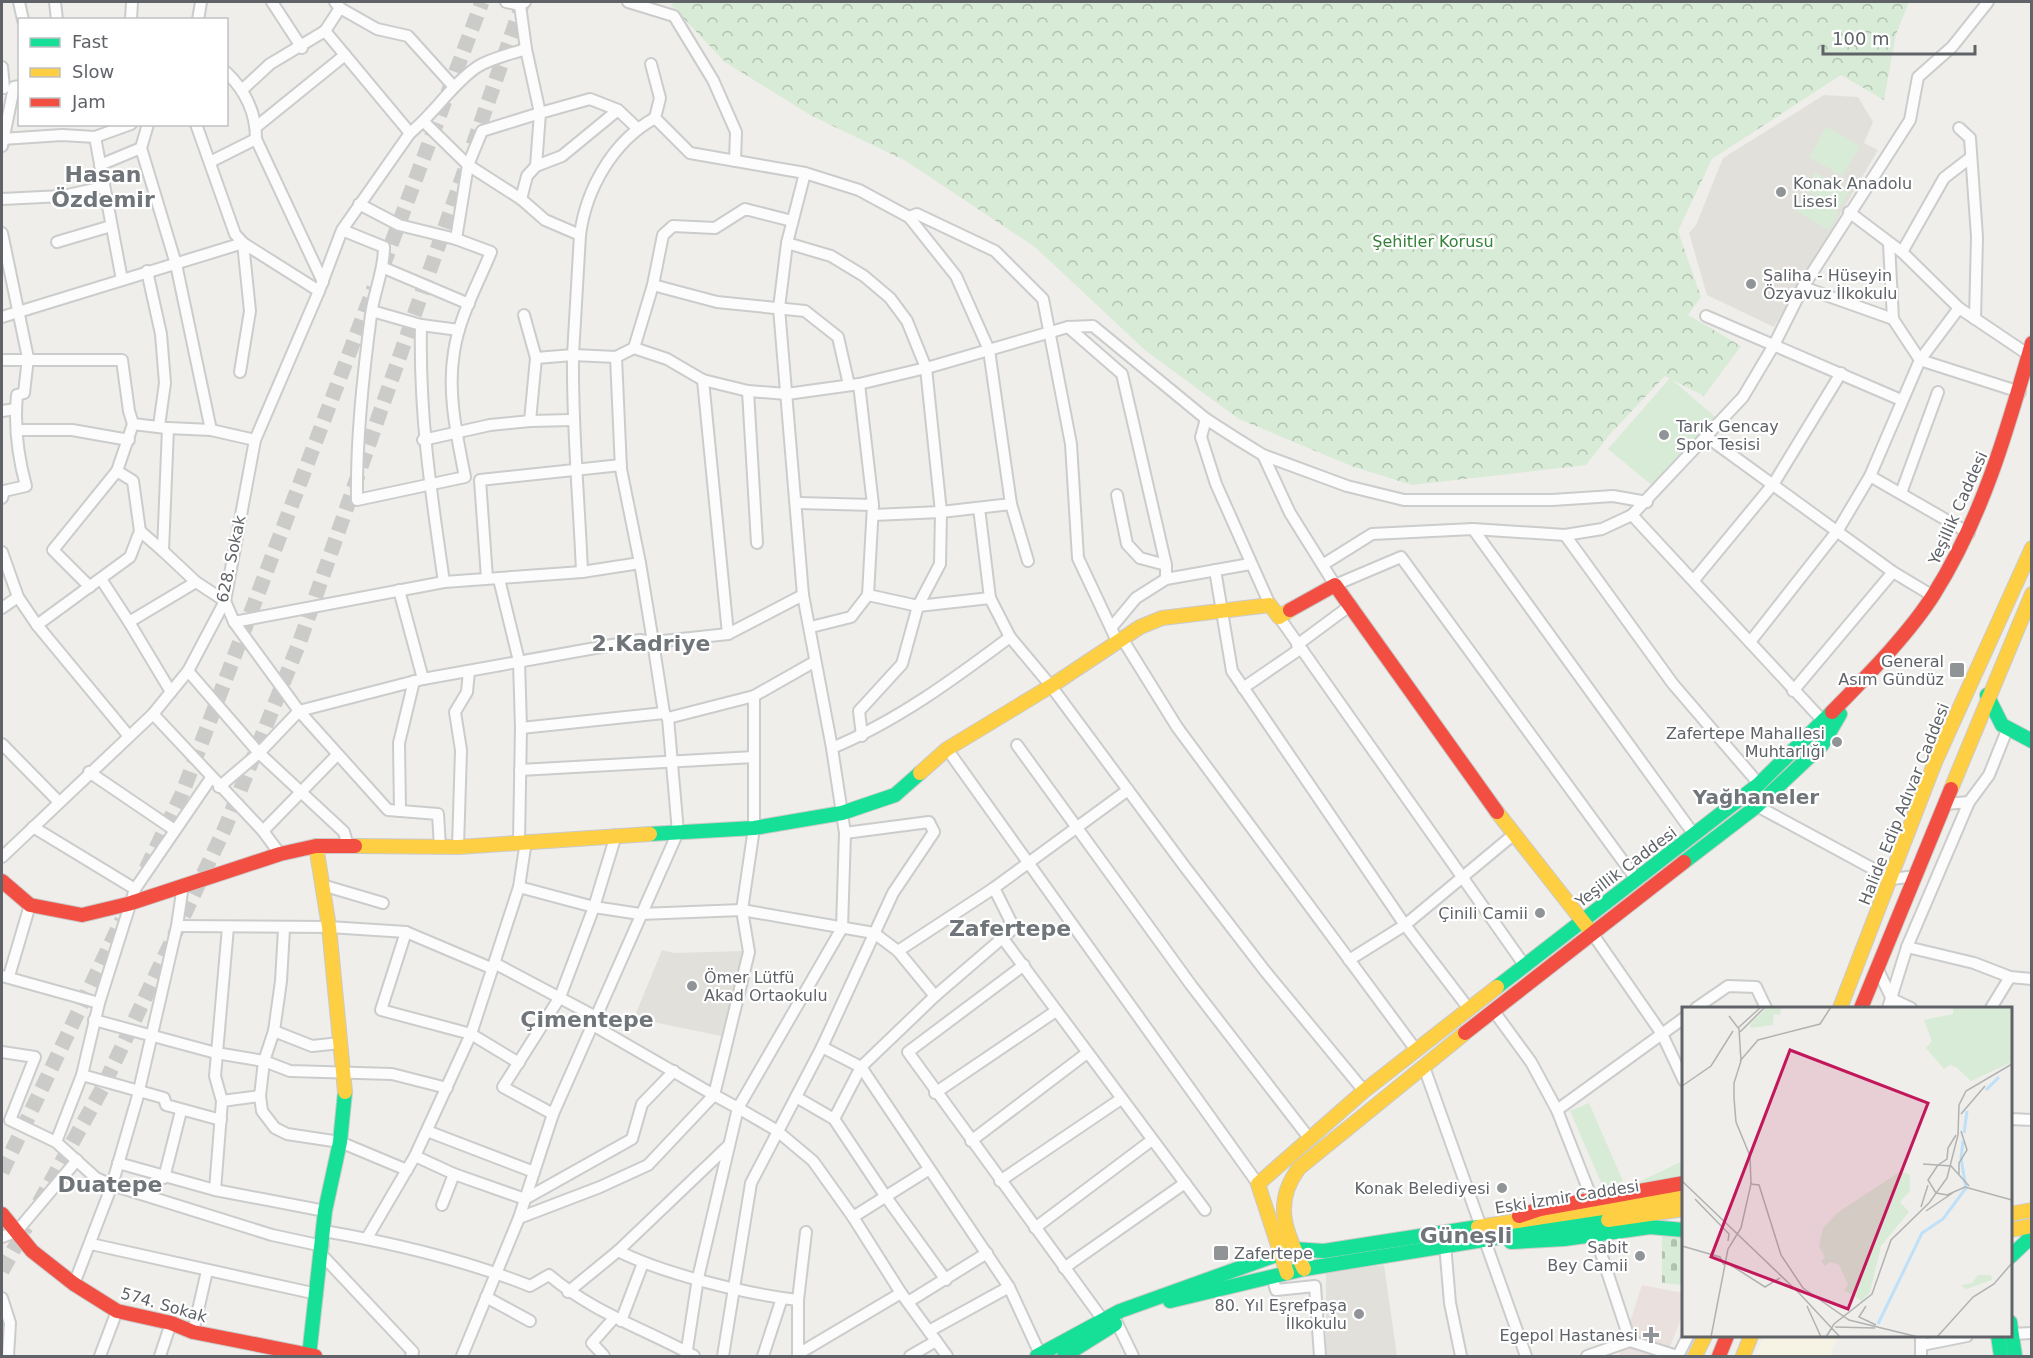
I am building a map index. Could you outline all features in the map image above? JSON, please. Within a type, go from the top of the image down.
[{"type":"main road","name":"Yeşillik Caddesi","points":[[1258,1184],[1416,1050],[1583,919],[1695,836],[1759,784],[1870,674],[1933,596],[1969,533],[1997,465],[2020,392],[2030,349]]},
{"type":"main road","name":"Yeşillik Caddesi","points":[[1304,1269],[1293,1249],[1282,1210],[1287,1182],[1299,1168],[1493,1010],[1757,806],[1822,745],[1841,711],[1897,651],[1938,598],[1971,536],[2002,467],[2031,373]]},
{"type":"main road","name":"Halide Edip Adıvar Caddesi","points":[[1840,1007],[1892,879],[1935,762],[2031,548]]},
{"type":"main road","points":[[2,881],[30,905],[82,915],[129,904],[280,854],[316,846],[458,847],[616,835],[754,828],[842,813],[896,795],[947,749],[1052,686],[1140,627],[1162,618],[1270,605],[1279,616],[1335,585],[1513,835],[1592,933]]},
{"type":"main road","points":[[1861,1007],[1946,804],[1987,695],[2031,594]]},
{"type":"main road","points":[[1987,695],[1995,720],[2007,730],[2031,741]]},
{"type":"main road","points":[[1757,806],[1755,796],[1759,784]]},
{"type":"main road","points":[[311,1356],[325,1212],[340,1142],[345,1103],[345,1071],[340,1043],[329,927],[316,846]]},
{"type":"main road","points":[[1487,1230],[1540,1209],[1682,1183]]},
{"type":"main road","points":[[1258,1184],[1287,1273]]},
{"type":"main road","name":"Eski İzmir Caddesi","points":[[1552,1223],[1662,1199],[1682,1198]]},
{"type":"main road","points":[[2012,1214],[2031,1210],[2031,1200]]},
{"type":"main road","name":"Eski İzmir Caddesi","points":[[1110,1322],[1159,1295],[1293,1249],[1324,1251],[1487,1230],[1682,1209]]},
{"type":"main road","name":"574. Sokak","points":[[2,1214],[32,1251],[74,1284],[117,1311],[171,1323],[193,1332],[311,1356]]},
{"type":"main road","points":[[1487,1230],[1540,1242],[1642,1227],[1667,1226],[1682,1230]]},
{"type":"main road","points":[[2012,1230],[2031,1226]]},
{"type":"main road","name":"Eski İzmir Caddesi","points":[[1110,1322],[1158,1304],[1272,1276],[1445,1244],[1487,1230]]},
{"type":"main road","points":[[2012,1255],[2031,1236]]},
{"type":"main road","points":[[1038,1355],[1110,1322]]},
{"type":"main road","points":[[1064,1356],[1110,1322]]},
{"type":"main road","points":[[1695,1356],[1705,1337]]},
{"type":"main road","points":[[1743,1356],[1750,1337]]},
{"type":"main road","points":[[2001,1356],[2005,1337]]},
{"type":"main road","points":[[2009,1337],[2015,1356]]},
{"type":"street","points":[[19,2],[23,18]]},
{"type":"street","points":[[56,2],[57,18]]},
{"type":"street","points":[[131,18],[132,2]]},
{"type":"street","points":[[198,18],[201,2]]},
{"type":"street","points":[[272,2],[302,48]]},
{"type":"street","points":[[507,2],[522,3],[526,49],[540,113],[536,166]]},
{"type":"street","points":[[628,2],[674,16],[713,80],[736,132],[735,161]]},
{"type":"street","points":[[1324,564],[1372,534],[1473,529],[1565,535],[1602,529],[1632,515],[1647,502],[1743,398],[1774,345],[1803,287],[1910,120],[1918,77],[1952,47],[1988,2]]},
{"type":"street","points":[[243,89],[270,64],[302,48],[325,31],[338,4],[377,29],[408,36],[454,87]]},
{"type":"street","points":[[325,31],[410,133]]},
{"type":"street","name":"628. Sokak","points":[[2,857],[58,801],[153,714],[188,671],[225,601],[255,440],[321,287],[342,230],[410,133],[424,122],[454,87],[479,65],[526,49]]},
{"type":"street","points":[[256,127],[345,56]]},
{"type":"street","points":[[582,572],[572,420],[573,355],[580,235],[584,208],[616,150],[637,128],[655,118],[660,98],[651,64]]},
{"type":"street","points":[[2,67],[10,87],[2,146]]},
{"type":"street","points":[[228,74],[243,89],[256,127],[256,139],[321,287]]},
{"type":"street","points":[[456,239],[468,165],[482,131],[590,99],[618,110],[637,128]]},
{"type":"street","points":[[521,199],[527,176],[536,166],[562,156],[618,110]]},
{"type":"street","points":[[655,118],[690,153],[805,173],[859,190],[909,217],[956,276],[989,350],[1011,504],[1028,561]]},
{"type":"street","points":[[424,122],[468,165],[521,199],[545,220],[580,235]]},
{"type":"street","points":[[2,139],[62,135],[95,137],[125,126]]},
{"type":"street","points":[[147,126],[141,148],[176,264],[211,430]]},
{"type":"street","points":[[197,126],[235,234],[243,243],[321,287]]},
{"type":"street","points":[[1959,128],[1970,138],[1977,237],[1975,319]]},
{"type":"street","points":[[95,137],[122,280]]},
{"type":"street","points":[[210,162],[256,139]]},
{"type":"street","points":[[100,165],[141,148]]},
{"type":"street","points":[[1902,252],[1944,178],[1970,158]]},
{"type":"street","points":[[324,1231],[367,1238],[497,1273],[530,1286],[549,1275],[568,1292],[689,1355],[698,1278],[738,1108],[842,928],[845,833],[832,748],[814,663],[811,627],[803,595],[798,502],[779,308],[787,243],[805,173]]},
{"type":"street","points":[[2,199],[63,196],[104,187]]},
{"type":"street","points":[[359,204],[399,225],[456,239],[491,252],[459,330],[453,353],[452,398],[465,477]]},
{"type":"street","points":[[634,348],[653,285],[663,235],[673,226],[715,228],[745,209],[792,221]]},
{"type":"street","points":[[1849,212],[1902,252],[1959,308],[2030,349]]},
{"type":"street","points":[[909,217],[917,214],[995,251],[1043,299],[1071,444],[1078,558],[1111,627],[1177,727],[1416,1050]]},
{"type":"street","points":[[57,242],[111,226]]},
{"type":"street","points":[[342,230],[384,247],[384,268],[372,311],[356,468],[357,500],[465,477],[480,480],[621,465]]},
{"type":"street","points":[[2,234],[16,314],[28,358],[24,393],[17,395],[16,409],[19,458],[26,486],[4,491],[2,498]]},
{"type":"street","points":[[2,317],[243,243]]},
{"type":"street","points":[[240,372],[250,311],[243,243]]},
{"type":"street","points":[[787,243],[831,256],[864,276],[890,298],[907,321],[926,368],[941,512],[940,564],[918,606],[902,663],[859,711],[862,736]]},
{"type":"street","points":[[1889,244],[1893,319],[1920,360],[2020,392]]},
{"type":"street","points":[[384,268],[469,304]]},
{"type":"street","points":[[147,271],[161,334],[165,383],[163,551]]},
{"type":"street","points":[[653,285],[717,302],[805,311],[838,337],[854,385],[873,510],[868,595],[851,617],[811,627]]},
{"type":"street","points":[[1803,287],[1893,319]]},
{"type":"street","points":[[1750,642],[1838,530],[1870,476],[1920,360],[1959,308]]},
{"type":"street","points":[[372,311],[421,325],[459,330]]},
{"type":"street","points":[[525,315],[536,358],[530,421]]},
{"type":"street","points":[[1706,315],[1902,400]]},
{"type":"street","points":[[421,325],[420,391],[423,440],[444,582]]},
{"type":"street","points":[[536,358],[573,355],[616,357],[634,348],[667,359],[703,380],[748,391],[787,394],[854,385],[926,368],[1068,327],[1093,326],[1206,419],[1263,455],[1347,486],[1404,500],[1552,500],[1613,495],[1647,502]]},
{"type":"street","points":[[1068,327],[1122,374],[1167,566],[1166,579]]},
{"type":"street","points":[[462,1356],[519,1218],[553,1114],[678,832],[666,716],[621,465],[616,357]]},
{"type":"street","points":[[2,360],[28,358],[122,360],[133,424],[129,440],[117,471],[53,550],[90,587]]},
{"type":"street","points":[[1694,580],[1774,483],[1842,373]]},
{"type":"street","points":[[703,380],[728,634]]},
{"type":"street","points":[[748,391],[757,543]]},
{"type":"street","points":[[1901,493],[1938,392]]},
{"type":"street","points":[[2,411],[16,409]]},
{"type":"street","points":[[1206,419],[1201,437],[1216,484],[1270,605]]},
{"type":"street","points":[[423,440],[456,431],[530,421],[572,420]]},
{"type":"street","points":[[133,424],[211,430],[255,440]]},
{"type":"street","points":[[18,430],[72,430],[129,440]]},
{"type":"street","points":[[1707,437],[1774,483],[1893,572],[1933,596]]},
{"type":"street","points":[[1263,455],[1290,513],[1324,564],[1335,585],[1401,557],[1636,879]]},
{"type":"street","points":[[37,625],[130,556],[140,531],[133,481],[117,471]]},
{"type":"street","points":[[1870,476],[1969,533]]},
{"type":"street","points":[[480,480],[487,578]]},
{"type":"street","points":[[1117,495],[1127,544],[1140,558],[1167,566]]},
{"type":"street","points":[[798,502],[873,510],[941,512],[1011,504]]},
{"type":"street","points":[[979,508],[990,598],[1010,637],[1052,686],[1265,971],[1365,1091]]},
{"type":"street","points":[[1632,515],[1824,722]]},
{"type":"street","points":[[1473,529],[1695,836]]},
{"type":"street","points":[[140,531],[196,582],[225,601],[234,622],[299,711],[388,810],[438,814],[440,847]]},
{"type":"street","points":[[1565,535],[1673,684],[1759,784]]},
{"type":"street","points":[[2,552],[18,597],[37,625],[128,735]]},
{"type":"street","points":[[234,622],[444,582],[582,572],[640,563]]},
{"type":"street","points":[[1111,627],[1136,598],[1166,579],[1250,564]]},
{"type":"street","points":[[1215,570],[1220,612],[1232,671],[1405,924],[1469,1009]]},
{"type":"street","points":[[1793,691],[1893,572]]},
{"type":"street","points":[[101,579],[171,692]]},
{"type":"street","points":[[367,1238],[415,1156],[471,1034],[519,887],[523,841],[519,661],[499,579]]},
{"type":"street","points":[[129,622],[196,582]]},
{"type":"street","points":[[399,590],[418,680],[399,743],[400,811]]},
{"type":"street","points":[[219,787],[259,753],[299,711],[418,680],[519,661],[640,640],[653,642],[728,634],[803,595]]},
{"type":"street","points":[[868,595],[918,606],[990,598]]},
{"type":"street","points":[[2,608],[18,597]]},
{"type":"street","points":[[1243,688],[1351,605]]},
{"type":"street","points":[[1279,616],[1298,647],[1525,966]]},
{"type":"street","points":[[832,748],[862,736],[949,683],[1010,637]]},
{"type":"street","points":[[521,728],[666,716],[754,696],[814,663]]},
{"type":"street","points":[[188,671],[259,753],[344,832],[348,846]]},
{"type":"street","points":[[458,847],[461,750],[455,712],[467,692],[469,671]]},
{"type":"street","points":[[519,1218],[600,1187],[648,1164],[714,1095],[749,952],[742,910],[754,828],[754,696]]},
{"type":"street","points":[[153,714],[219,787],[263,831],[280,854]]},
{"type":"street","points":[[1890,1004],[1907,947],[1969,802],[1989,775],[2007,730]]},
{"type":"street","points":[[2,744],[58,801]]},
{"type":"street","points":[[1017,745],[1191,985],[1310,1138]]},
{"type":"street","points":[[947,749],[1258,1184]]},
{"type":"street","points":[[263,831],[337,755]]},
{"type":"street","points":[[520,770],[754,757]]},
{"type":"street","points":[[89,772],[173,829]]},
{"type":"street","points":[[56,1142],[82,1075],[94,1020],[135,889],[173,829],[211,778]]},
{"type":"street","points":[[898,951],[994,888],[1128,790]]},
{"type":"street","points":[[1946,804],[1969,802]]},
{"type":"street","points":[[1757,806],[1892,879],[1916,876]]},
{"type":"street","points":[[723,1356],[751,1183],[776,1130],[822,1047],[893,893],[934,832],[929,822],[845,833]]},
{"type":"street","points":[[33,826],[135,889]]},
{"type":"street","points":[[553,1114],[503,1087],[560,997],[594,907],[616,835]]},
{"type":"street","points":[[1349,960],[1405,924],[1513,835]]},
{"type":"street","points":[[74,1284],[112,1185],[140,1089],[177,926],[183,885]]},
{"type":"street","points":[[322,885],[383,903]]},
{"type":"street","points":[[519,887],[594,907],[640,914],[742,910],[874,933],[898,951],[935,996]]},
{"type":"street","points":[[834,1119],[861,1067],[935,996],[1004,939],[1014,928],[994,888]]},
{"type":"street","points":[[30,905],[5,976],[99,1003]]},
{"type":"street","points":[[177,926],[284,929],[329,927],[406,932],[494,966],[560,997],[674,1071],[776,1130],[813,1161],[853,1217],[904,1298],[947,1356]]},
{"type":"street","points":[[215,1190],[222,1101],[215,1076],[216,1053],[226,970],[228,927]]},
{"type":"street","points":[[284,929],[281,981],[274,1031],[264,1061],[260,1096],[262,1111],[275,1128],[287,1134],[340,1142],[407,1170]]},
{"type":"street","points":[[406,932],[381,1010],[471,1034],[519,1062]]},
{"type":"street","points":[[1592,933],[1662,1034],[1682,1079]]},
{"type":"street","points":[[1004,939],[1205,1210]]},
{"type":"street","points":[[1907,947],[1974,963],[2010,977],[2031,980]]},
{"type":"street","points":[[1024,965],[908,1052],[1064,1268],[1110,1322],[1133,1356]]},
{"type":"street","points":[[1878,970],[1890,1004]]},
{"type":"street","points":[[1992,1007],[2010,977]]},
{"type":"street","points":[[1711,1004],[1728,986],[1756,987],[1766,1007]]},
{"type":"street","points":[[1890,1004],[1906,1007]]},
{"type":"street","points":[[1493,1010],[1531,1062],[1557,1110],[1592,1199]]},
{"type":"street","points":[[936,1093],[1056,1011]]},
{"type":"street","points":[[1557,1110],[1682,1019]]},
{"type":"street","points":[[94,1020],[216,1053],[264,1061],[290,1071],[392,1074],[447,1088]]},
{"type":"street","points":[[274,1031],[312,1046],[340,1043]]},
{"type":"street","points":[[822,1047],[861,1067],[928,1170],[1009,1287],[1038,1355]]},
{"type":"street","points":[[2,1052],[35,1057],[10,1120],[56,1142],[96,1178],[112,1185],[323,1250],[413,1352],[411,1356]]},
{"type":"street","points":[[971,1140],[1087,1053]]},
{"type":"street","points":[[1425,1067],[1487,1230],[1526,1356]]},
{"type":"street","points":[[415,1156],[454,1174],[525,1199],[632,1138],[642,1104],[674,1071]]},
{"type":"street","points":[[82,1075],[140,1089],[164,1098],[166,1105],[181,1111],[221,1120]]},
{"type":"street","points":[[222,1101],[260,1096]]},
{"type":"street","points":[[796,1097],[834,1119],[886,1197],[946,1280]]},
{"type":"street","points":[[1000,1181],[1121,1099]]},
{"type":"street","points":[[164,1178],[181,1111]]},
{"type":"street","points":[[2012,1119],[2031,1120]]},
{"type":"street","points":[[427,1131],[534,1172]]},
{"type":"street","points":[[1035,1228],[1152,1140]]},
{"type":"street","points":[[568,1292],[618,1251],[729,1144]]},
{"type":"street","points":[[2,1237],[17,1231],[77,1160]]},
{"type":"street","points":[[118,1163],[164,1178],[325,1212]]},
{"type":"street","points":[[853,1217],[928,1170]]},
{"type":"street","points":[[442,1205],[454,1174]]},
{"type":"street","points":[[1064,1268],[1185,1183]]},
{"type":"street","points":[[806,1232],[798,1300],[798,1355],[904,1298],[946,1280],[987,1253]]},
{"type":"street","points":[[1595,1235],[1630,1341]]},
{"type":"street","points":[[91,1244],[317,1294]]},
{"type":"street","points":[[1445,1244],[1450,1303],[1461,1356]]},
{"type":"street","points":[[618,1251],[643,1263],[698,1278],[735,1288],[798,1300]]},
{"type":"street","points":[[604,1356],[592,1343],[618,1319],[643,1263]]},
{"type":"street","points":[[193,1332],[207,1271]]},
{"type":"street","points":[[1272,1276],[1276,1290],[1315,1286],[1320,1356]]},
{"type":"street","points":[[929,1331],[1009,1287]]},
{"type":"street","points":[[486,1296],[530,1321]]},
{"type":"street","points":[[2,1298],[10,1323],[8,1356]]},
{"type":"street","points":[[764,1356],[782,1298]]},
{"type":"street","points":[[100,1356],[117,1311]]},
{"type":"street","points":[[163,1356],[171,1323]]},
{"type":"street","points":[[2012,1331],[2031,1333]]},
{"type":"street","points":[[1587,1356],[1630,1341],[1677,1356],[1687,1337]]},
{"type":"street","points":[[1922,1346],[1959,1337]]},
{"type":"street","points":[[910,1356],[936,1341]]},
{"type":"shaded area","name":"Konak Anadolu Lisesi","points":[[1824,95],[1858,97],[1873,122],[1864,143],[1878,150],[1774,327],[1707,295],[1689,233],[1696,225],[1723,158]]},
{"type":"shaded area","name":"Ömer Lütfü Akad Ortaokulu","points":[[662,950],[674,953],[742,951],[726,1037],[634,1018]]},
{"type":"shaded area","name":"80. Yıl Eşrefpaşa İlkokulu","points":[[1384,1265],[1397,1356],[1326,1356],[1326,1272]]},
{"type":"shaded area","name":"Egepol Hastanesi","points":[[1642,1285],[1682,1293],[1682,1316],[1666,1356],[1619,1356]]},
{"type":"shaded area","points":[[1764,1337],[1838,1337],[1830,1356],[1755,1356]]},
{"type":"green space","name":"Şehitler Korusu","points":[[675,2],[1909,2],[1896,34],[1884,100],[1841,75],[1712,159],[1678,231],[1701,297],[1688,315],[1741,346],[1704,396],[1665,376],[1611,433],[1586,465],[1412,485],[1354,467],[1239,419],[1146,351],[1035,247],[906,161],[812,116],[725,62],[671,5]]},
{"type":"green space","points":[[1826,127],[1860,146],[1842,176],[1809,157]]},
{"type":"green space","points":[[1815,172],[1849,191],[1839,209],[1805,190]]},
{"type":"green space","points":[[1806,193],[1839,212],[1829,230],[1796,211]]},
{"type":"green space","name":"Tarık Gencay Spor Tesisi","points":[[1670,378],[1721,422],[1654,487],[1608,449]]},
{"type":"green space","points":[[1589,1103],[1623,1181],[1604,1189],[1570,1111]]},
{"type":"green space","points":[[1682,1161],[1682,1177],[1634,1189],[1634,1184]]},
{"type":"green space","points":[[1662,1233],[1682,1236],[1682,1285],[1662,1283]]},
{"type":"tunnel","points":[[383,266],[482,2]]},
{"type":"tunnel","points":[[473,145],[523,2]]},
{"type":"tunnel","points":[[39,1203],[102,1089],[225,828],[300,641],[466,167]]},
{"type":"tunnel","points":[[146,869],[182,794],[374,288]]},
{"type":"tunnel","points":[[2,1172],[122,920]]},
{"type":"tunnel","points":[[2,1271],[26,1227]]},
{"type":"traffic: fast","points":[[1987,695],[2002,725],[2032,741]]},
{"type":"traffic: fast","points":[[1497,987],[1759,784],[1832,712]]},
{"type":"traffic: fast","points":[[1684,862],[1757,806],[1822,745],[1840,714]]},
{"type":"traffic: fast","points":[[650,834],[754,828],[842,813],[895,795],[920,773]]},
{"type":"traffic: fast","points":[[309,1356],[325,1211],[340,1142],[345,1092]]},
{"type":"traffic: fast","points":[[1170,1301],[1304,1269],[1608,1220]]},
{"type":"traffic: fast","points":[[1037,1356],[1120,1311],[1293,1249],[1324,1251],[1478,1227]]},
{"type":"traffic: fast","points":[[1511,1242],[1564,1239],[1650,1227],[1682,1230]]},
{"type":"traffic: fast","points":[[2012,1255],[2032,1236]]},
{"type":"traffic: fast","points":[[1064,1356],[1115,1324]]},
{"type":"traffic: fast","points":[[2012,1336],[2015,1356]]},
{"type":"traffic: fast","points":[[1998,1337],[2001,1356]]},
{"type":"traffic: slow","points":[[1840,1007],[1935,762],[2032,548]]},
{"type":"traffic: slow","points":[[1951,789],[2032,594]]},
{"type":"traffic: slow","points":[[920,773],[947,749],[1051,686],[1140,627],[1162,618],[1270,605],[1279,617],[1290,610]]},
{"type":"traffic: slow","points":[[1497,812],[1592,933]]},
{"type":"traffic: slow","points":[[355,846],[458,847],[650,834]]},
{"type":"traffic: slow","points":[[316,846],[329,927],[345,1092]]},
{"type":"traffic: slow","points":[[1287,1273],[1258,1184],[1364,1091],[1497,987]]},
{"type":"traffic: slow","points":[[1304,1269],[1287,1230],[1284,1206],[1291,1181],[1299,1168],[1465,1033]]},
{"type":"traffic: slow","points":[[1478,1227],[1662,1199],[1682,1198]]},
{"type":"traffic: slow","points":[[1608,1220],[1682,1209]]},
{"type":"traffic: slow","points":[[2012,1214],[2032,1210]]},
{"type":"traffic: slow","points":[[2012,1230],[2032,1226]]},
{"type":"traffic: slow","points":[[1695,1356],[1704,1337]]},
{"type":"traffic: slow","points":[[1743,1356],[1751,1337]]},
{"type":"traffic: jam","points":[[1832,712],[1912,625],[1934,594],[1951,564],[1980,504],[1992,472],[2032,343]]},
{"type":"traffic: jam","points":[[1290,610],[1335,585],[1497,812]]},
{"type":"traffic: jam","points":[[1861,1007],[1951,789]]},
{"type":"traffic: jam","points":[[2,881],[30,905],[82,915],[128,904],[280,854],[316,846],[355,846]]},
{"type":"traffic: jam","points":[[1465,1033],[1684,862]]},
{"type":"traffic: jam","points":[[1519,1216],[1540,1209],[1682,1183]]},
{"type":"traffic: jam","points":[[2,1214],[32,1251],[74,1284],[117,1311],[171,1323],[193,1332],[315,1356]]},
{"type":"traffic: jam","points":[[1719,1356],[1727,1337]]},
{"type":"place","name":"Konak Anadolu Lisesi","points":[[1781,192]]},
{"type":"place","name":"Saliha - Hüseyin Özyavuz İlkokulu","points":[[1751,284]]},
{"type":"place","name":"Tarık Gencay Spor Tesisi","points":[[1664,435]]},
{"type":"place","name":"General Asım Gündüz","points":[[1957,670]]},
{"type":"place","name":"Zafertepe Mahallesi Muhtarlığı","points":[[1837,742]]},
{"type":"place","name":"Çinili Camii","points":[[1540,913]]},
{"type":"place","name":"Ömer Lütfü Akad Ortaokulu","points":[[692,986]]},
{"type":"place","name":"Konak Belediyesi","points":[[1502,1188]]},
{"type":"place","name":"Zafertepe","points":[[1221,1253]]},
{"type":"place","name":"Sabit Bey Camii","points":[[1640,1256]]},
{"type":"place","name":"80. Yıl Eşrefpaşa İlkokulu","points":[[1359,1314]]},
{"type":"place","name":"Egepol Hastanesi","points":[[1651,1335]]},
{"type":"district","name":"Hasan Özdemir","points":[[103,186]]},
{"type":"district","name":"2.Kadriye","points":[[651,643]]},
{"type":"district","name":"Yağhaneler","points":[[1756,797]]},
{"type":"district","name":"Zafertepe","points":[[1010,928]]},
{"type":"district","name":"Çimentepe","points":[[587,1019]]},
{"type":"district","name":"Duatepe","points":[[110,1184]]},
{"type":"district","name":"Güneşli","points":[[1466,1235]]}]
